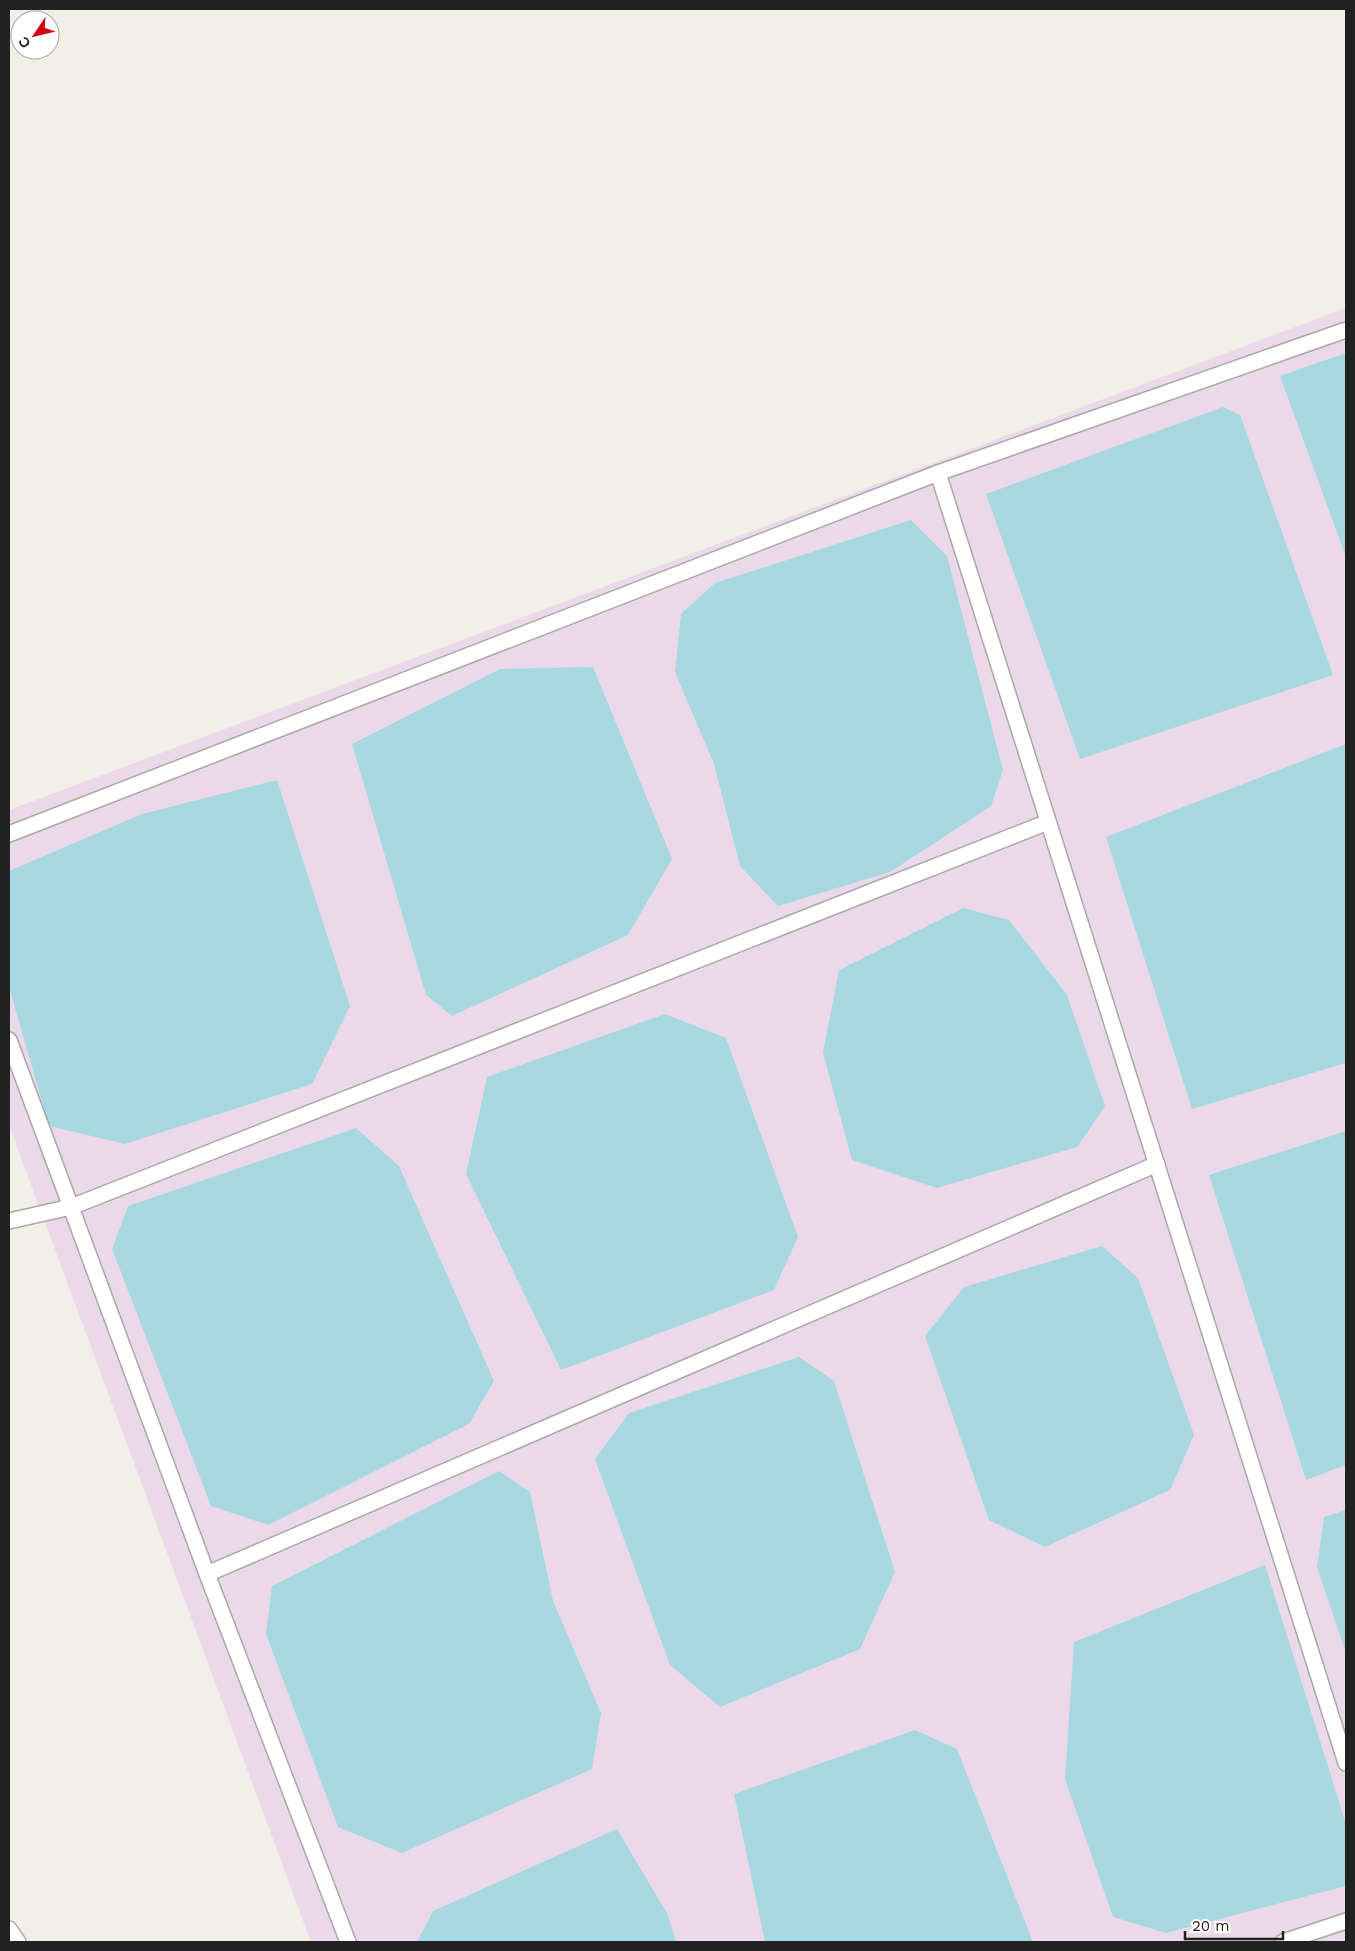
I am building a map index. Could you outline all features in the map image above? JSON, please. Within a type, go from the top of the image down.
[{"type":"lane","points":[[9,834],[938,473],[1346,330]]},
{"type":"lane","points":[[938,473],[1346,1762]]},
{"type":"lane","points":[[9,1222],[71,1207],[1048,822]]},
{"type":"lane","points":[[9,1040],[207,1574],[348,1942]]},
{"type":"lane","points":[[207,1574],[1157,1164]]},
{"type":"lane","points":[[1283,1942],[1346,1921]]},
{"type":"lane","points":[[9,1929],[18,1942]]},
{"type":"shaded area","points":[[1346,308],[1346,1942],[311,1942],[9,1125],[9,810]]},
{"type":"water","points":[[1346,353],[1346,557],[1280,376]]},
{"type":"water","points":[[1223,407],[1240,415],[1333,675],[1080,759],[986,494]]},
{"type":"water","points":[[911,520],[947,556],[1003,770],[991,806],[890,872],[778,906],[740,866],[714,764],[675,672],[681,614],[715,583]]},
{"type":"water","points":[[593,667],[672,859],[628,935],[452,1016],[426,995],[352,744],[500,669]]},
{"type":"water","points":[[1346,744],[1346,1063],[1192,1109],[1106,837]]},
{"type":"water","points":[[277,780],[350,1006],[312,1084],[125,1144],[49,1126],[9,987],[9,871],[142,814]]},
{"type":"water","points":[[963,908],[1009,920],[1067,995],[1105,1106],[1077,1147],[937,1188],[852,1160],[823,1053],[839,970]]},
{"type":"water","points":[[665,1014],[726,1038],[798,1237],[774,1290],[561,1370],[466,1174],[487,1077]]},
{"type":"water","points":[[356,1128],[399,1166],[494,1381],[469,1424],[268,1525],[211,1506],[112,1249],[128,1206]]},
{"type":"water","points":[[1346,1131],[1346,1465],[1306,1480],[1209,1175]]},
{"type":"water","points":[[1102,1246],[1138,1278],[1194,1435],[1170,1490],[1045,1547],[989,1520],[925,1336],[964,1287]]},
{"type":"water","points":[[799,1357],[834,1381],[895,1572],[860,1649],[720,1707],[670,1665],[595,1459],[629,1413]]},
{"type":"water","points":[[499,1471],[530,1492],[553,1601],[601,1713],[592,1769],[402,1853],[338,1827],[266,1634],[272,1586]]},
{"type":"water","points":[[1346,1510],[1346,1653],[1317,1567],[1324,1517]]},
{"type":"water","points":[[1265,1565],[1346,1824],[1346,1886],[1166,1933],[1113,1917],[1065,1779],[1074,1642]]},
{"type":"water","points":[[915,1730],[957,1749],[1033,1942],[765,1942],[734,1794]]},
{"type":"water","points":[[617,1829],[668,1915],[676,1942],[417,1942],[433,1911]]}]
